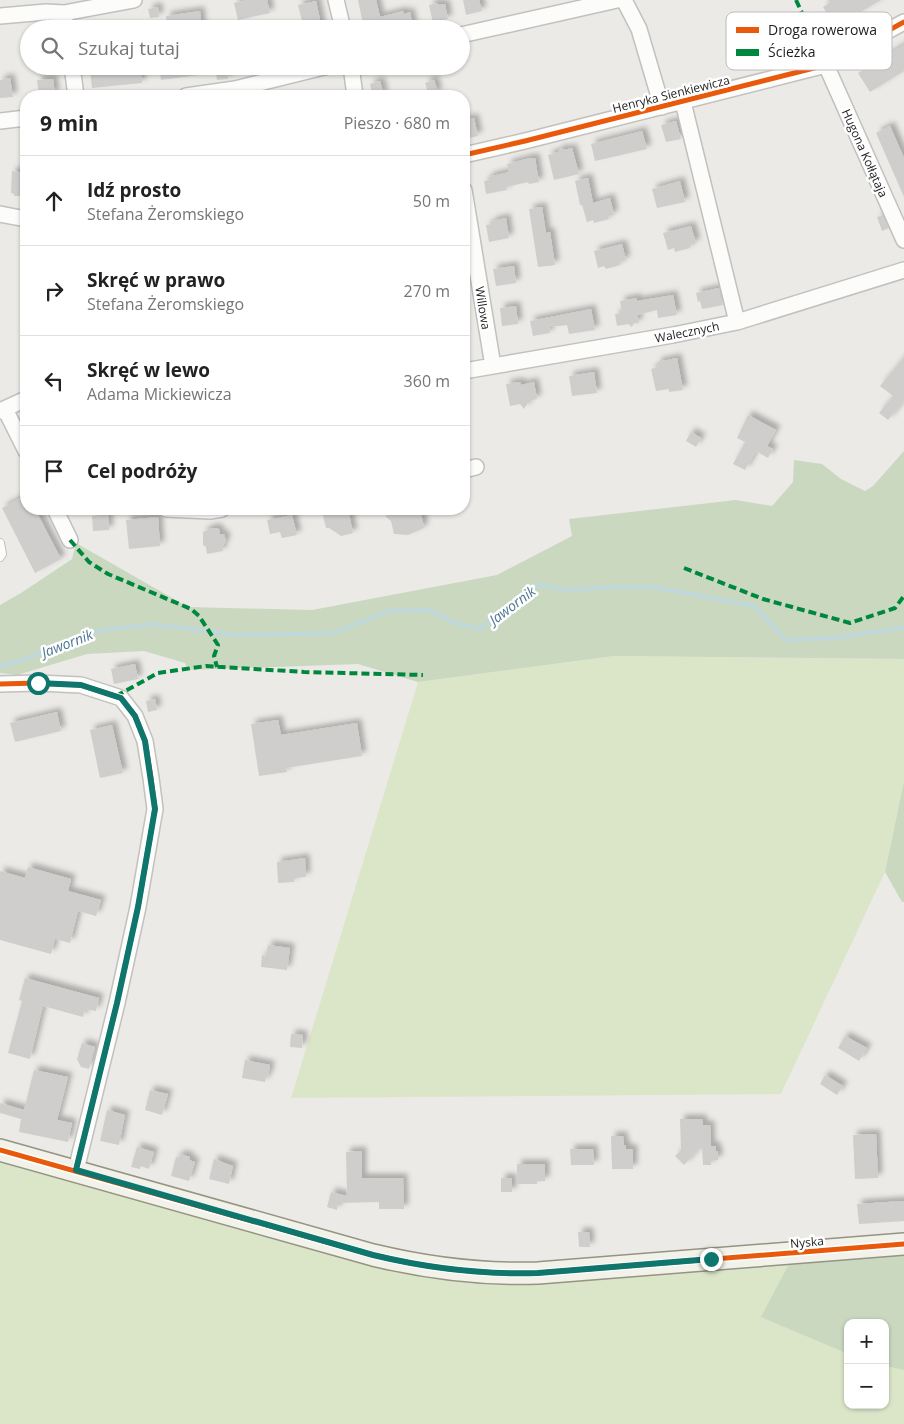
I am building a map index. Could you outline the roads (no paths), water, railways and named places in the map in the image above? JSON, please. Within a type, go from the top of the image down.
[{"type":"street","points":[[0,16],[44,6],[64,13],[134,0]]},
{"type":"street","points":[[336,0],[341,20]]},
{"type":"street","points":[[470,34],[616,0]]},
{"type":"street","points":[[624,0],[639,29],[662,107]]},
{"type":"street","points":[[64,13],[65,20]]},
{"type":"street","name":"Henryka Sienkiewicza","points":[[892,29],[904,22]]},
{"type":"street","name":"Henryka Sienkiewicza","points":[[470,154],[807,70]]},
{"type":"street","name":"Hugona Kołłątaja","points":[[828,70],[904,240]]},
{"type":"street","points":[[73,75],[75,90]]},
{"type":"street","points":[[228,90],[292,75]]},
{"type":"street","points":[[352,75],[354,90]]},
{"type":"street","points":[[683,102],[738,322]]},
{"type":"street","points":[[0,121],[20,119]]},
{"type":"street","points":[[0,214],[20,218]]},
{"type":"street","name":"Willowa","points":[[470,226],[493,366]]},
{"type":"street","name":"Walecznych","points":[[470,370],[663,337],[738,322],[904,270]]},
{"type":"street","points":[[20,402],[2,410],[20,442]]},
{"type":"street","points":[[58,515],[70,540]]},
{"type":"street","points":[[0,684],[81,685],[121,698],[135,716],[145,741],[152,778],[155,809],[138,907],[117,1003],[76,1170]]},
{"type":"street","name":"Nyska","points":[[0,1150],[373,1255],[465,1272],[538,1273],[904,1244]]},
{"type":"lane","points":[[0,542],[2,554],[0,557]]},
{"type":"waterway","name":"Jawornik","points":[[0,665],[4,666],[36,655],[97,631],[153,624],[236,635],[334,633],[388,611],[429,610],[458,624],[480,629],[537,585],[569,590],[608,587],[654,587],[754,606],[786,640],[832,638],[904,628]]}]
